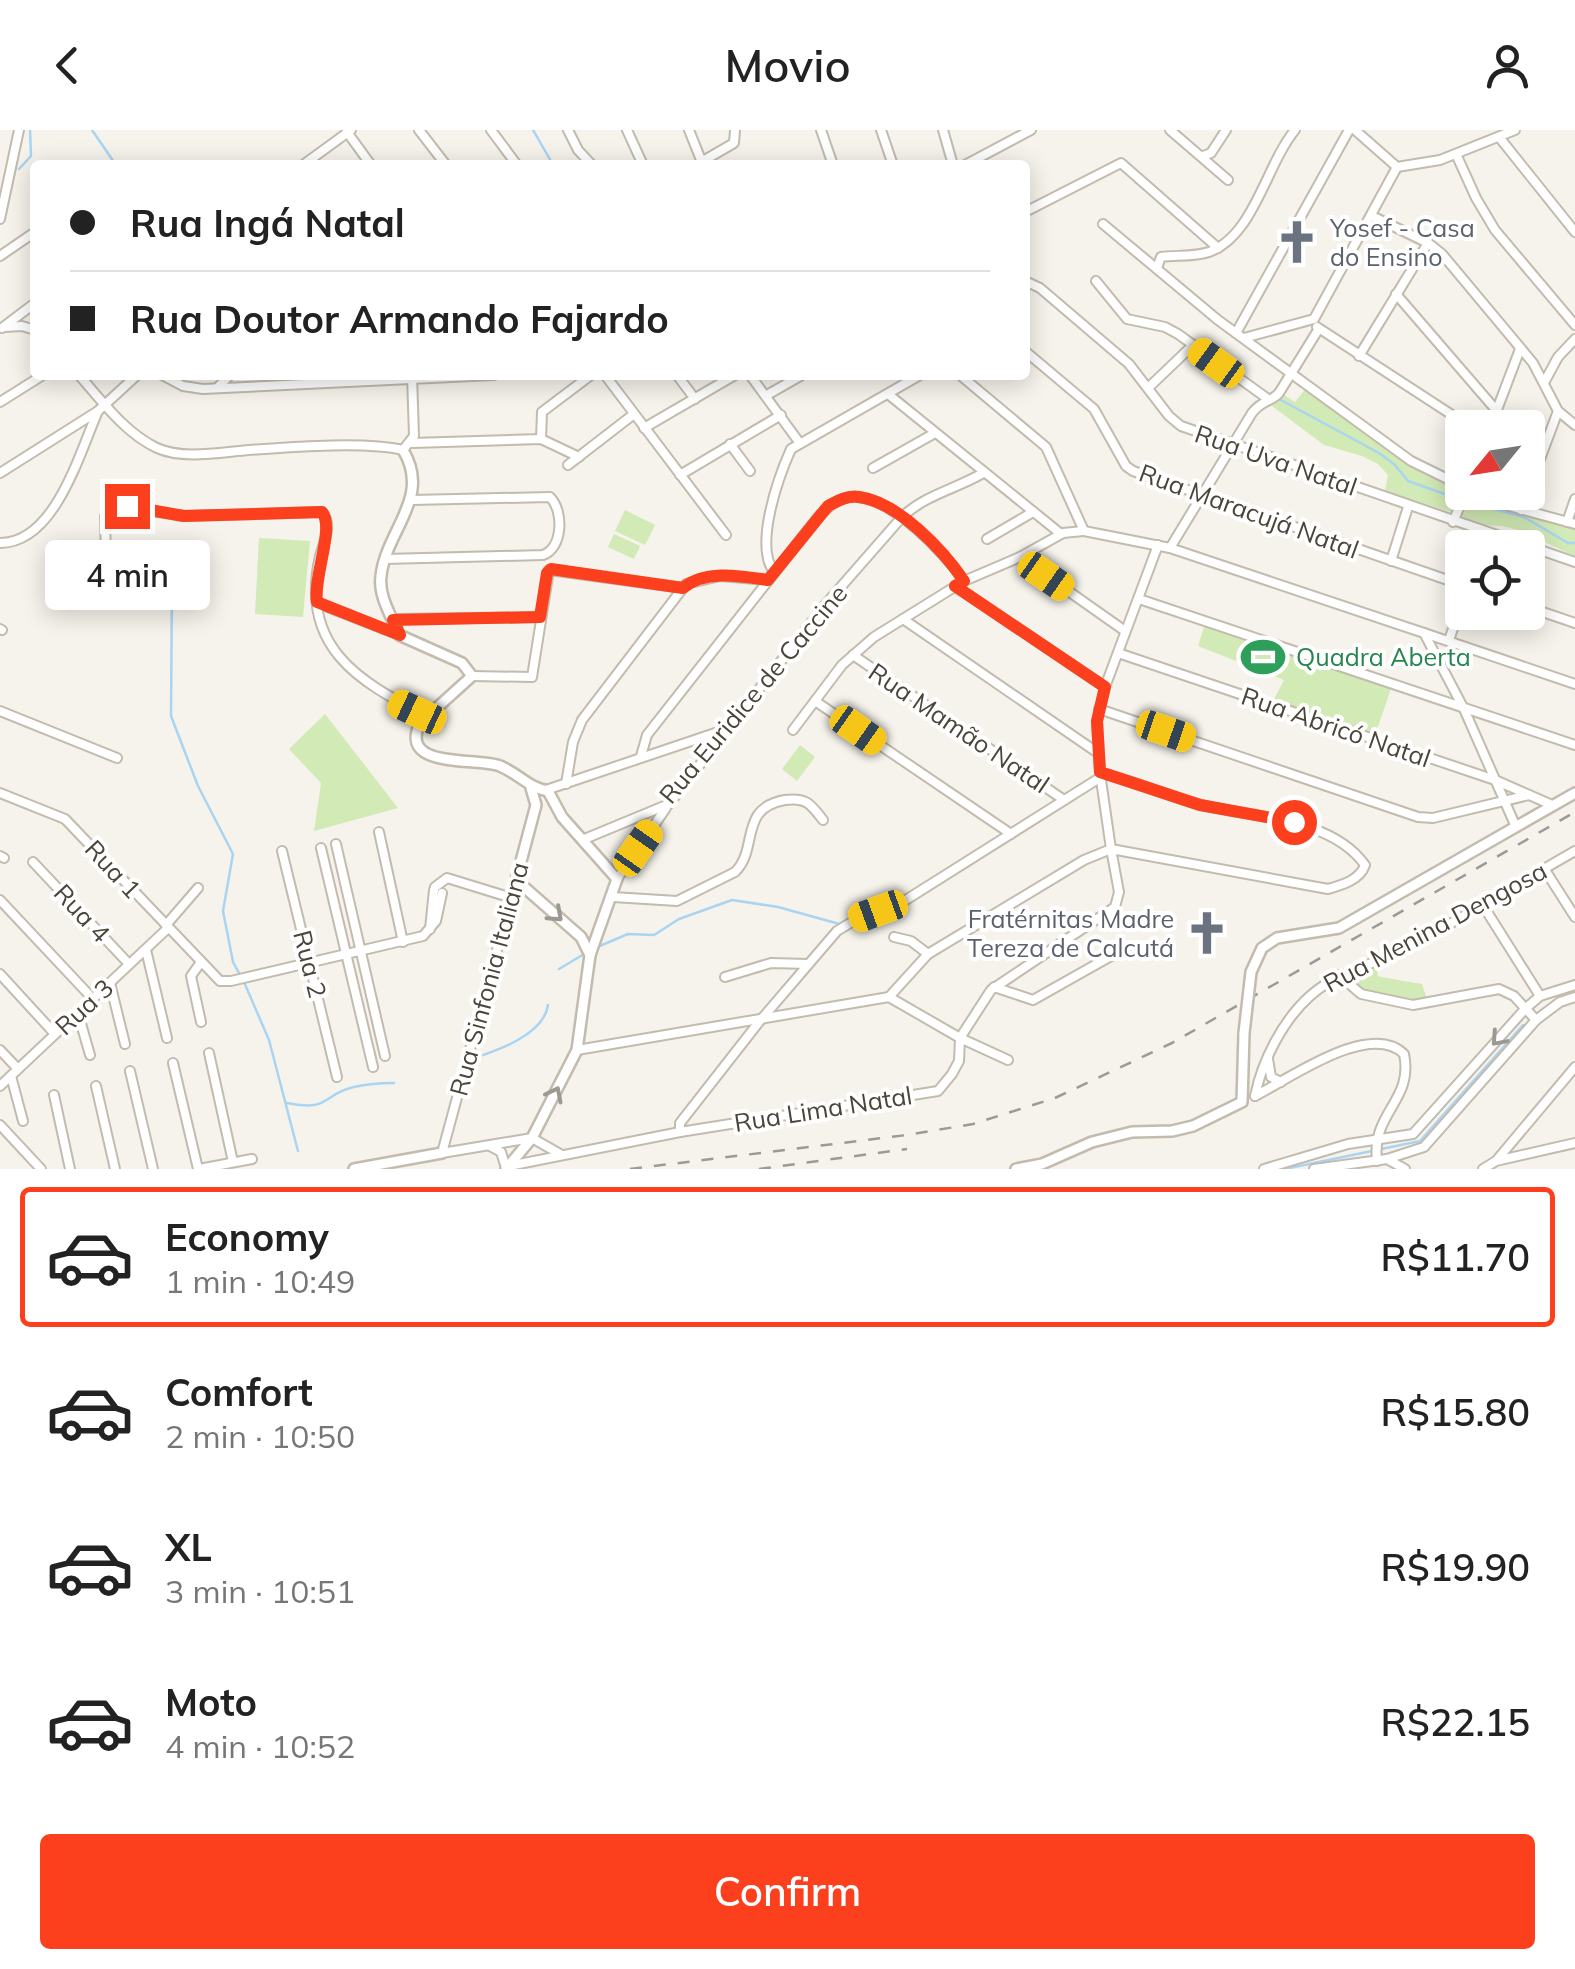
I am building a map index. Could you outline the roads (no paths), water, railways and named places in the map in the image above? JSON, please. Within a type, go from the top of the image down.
[{"type":"street","points":[[0,220],[19,130]]},
{"type":"street","points":[[419,130],[442,160]]},
{"type":"street","points":[[490,130],[513,160]]},
{"type":"street","points":[[568,130],[587,160]]},
{"type":"street","points":[[627,130],[641,160]]},
{"type":"street","points":[[689,130],[702,160]]},
{"type":"street","points":[[708,160],[734,143],[736,130]]},
{"type":"street","points":[[821,130],[831,160]]},
{"type":"street","points":[[881,130],[891,160]]},
{"type":"street","points":[[943,130],[952,160]]},
{"type":"street","points":[[973,160],[1030,130]]},
{"type":"street","points":[[1170,130],[1228,180]]},
{"type":"street","points":[[1202,156],[1212,153],[1226,130]]},
{"type":"street","points":[[1156,268],[1161,256],[1199,254],[1233,238],[1295,130]]},
{"type":"street","points":[[1240,336],[1352,130],[1397,167],[1416,166],[1456,154],[1515,130]]},
{"type":"street","points":[[310,160],[349,131],[368,160]]},
{"type":"street","points":[[1499,137],[1575,232]]},
{"type":"street","points":[[1456,154],[1486,216],[1575,324]]},
{"type":"street","points":[[1030,210],[1121,163],[1218,248]]},
{"type":"street","points":[[1240,336],[1314,319],[1397,167]]},
{"type":"street","points":[[1372,216],[1442,254],[1545,381],[1558,411],[1575,425]]},
{"type":"street","points":[[1103,224],[1240,336],[1411,461],[1445,479]]},
{"type":"street","points":[[0,256],[30,235]]},
{"type":"street","points":[[1359,356],[1428,243]]},
{"type":"street","points":[[1096,281],[1127,319],[1164,327],[1268,399]]},
{"type":"street","name":"Rua Uva Natal","points":[[1030,283],[1128,364],[1180,426],[1575,562]]},
{"type":"street","points":[[1396,294],[1496,410],[1520,349]]},
{"type":"street","points":[[1,328],[30,307]]},
{"type":"street","points":[[1314,319],[1318,330],[1445,411]]},
{"type":"street","points":[[1,328],[30,328]]},
{"type":"street","points":[[1170,548],[1260,403],[1279,393],[1318,330]]},
{"type":"street","points":[[1545,381],[1558,356],[1575,339]]},
{"type":"street","points":[[1148,388],[1192,346]]},
{"type":"street","name":"Rua Maracujá Natal","points":[[1030,355],[1094,409],[1128,468],[1445,579]]},
{"type":"street","points":[[0,402],[35,380]]},
{"type":"street","points":[[81,380],[101,408],[167,452],[542,439],[578,457]]},
{"type":"street","points":[[0,473],[101,408],[131,380]]},
{"type":"street","points":[[172,380],[183,386],[217,388],[359,380]]},
{"type":"street","points":[[217,388],[225,380]]},
{"type":"street","points":[[400,635],[381,588],[386,560],[412,500],[407,446],[414,436],[412,380]]},
{"type":"street","points":[[542,439],[541,419],[546,409],[584,380]]},
{"type":"street","points":[[609,380],[726,535]]},
{"type":"street","points":[[681,380],[696,398]]},
{"type":"street","points":[[644,428],[727,380]]},
{"type":"street","points":[[754,380],[800,442]]},
{"type":"street","points":[[767,395],[793,380]]},
{"type":"street","points":[[771,576],[764,542],[788,456],[800,442],[912,380]]},
{"type":"street","points":[[966,380],[1046,448],[1084,532]]},
{"type":"street","points":[[888,394],[1062,534]]},
{"type":"street","points":[[0,544],[21,540],[44,523],[101,408]]},
{"type":"street","points":[[1545,447],[1558,411]]},
{"type":"street","points":[[568,466],[634,414]]},
{"type":"street","points":[[680,475],[781,415]]},
{"type":"street","points":[[873,468],[935,433]]},
{"type":"street","points":[[730,444],[750,471]]},
{"type":"street","name":"Rua Euridice de Caccine","points":[[582,840],[669,804],[824,605],[902,517],[915,504],[966,484],[984,472]]},
{"type":"street","points":[[641,756],[648,735],[820,516],[838,500],[858,496],[902,517],[938,546],[960,583],[1105,687]]},
{"type":"street","points":[[386,560],[548,554],[556,544],[558,508],[550,497],[412,500]]},
{"type":"street","points":[[1522,510],[1571,523],[1575,500]]},
{"type":"street","points":[[106,560],[105,516],[117,505],[184,516],[320,511],[327,517],[328,526],[317,572],[317,602],[330,641],[352,673],[383,695],[427,716]]},
{"type":"street","points":[[1391,561],[1408,507]]},
{"type":"street","points":[[1062,534],[1074,510]]},
{"type":"street","points":[[1453,521],[1457,510]]},
{"type":"street","points":[[987,538],[1033,512]]},
{"type":"street","points":[[794,730],[853,655],[903,619],[960,583],[1020,558],[1062,534],[1084,532],[1158,544],[1575,684]]},
{"type":"street","points":[[1111,849],[1098,754],[1099,709],[1158,544]]},
{"type":"street","points":[[1020,558],[1125,631]]},
{"type":"street","points":[[617,879],[547,800],[496,765],[436,759],[425,754],[416,731],[472,676],[528,678],[534,674],[547,573],[551,569],[683,588]]},
{"type":"street","points":[[566,784],[573,742],[582,720],[683,588],[712,576],[771,576]]},
{"type":"street","points":[[1139,598],[1575,745]]},
{"type":"street","points":[[317,602],[462,663],[472,676]]},
{"type":"street","points":[[1545,613],[1575,624]]},
{"type":"street","points":[[393,620],[540,617]]},
{"type":"street","points":[[903,619],[1098,754]]},
{"type":"street","points":[[1449,640],[1452,630]]},
{"type":"street","points":[[1424,633],[1464,709],[1516,827]]},
{"type":"street","name":"Rua Abricó Natal","points":[[1118,653],[1495,780],[1552,805]]},
{"type":"street","name":"Rua Mamão Natal","points":[[853,655],[1064,800]]},
{"type":"street","points":[[815,700],[1012,834]]},
{"type":"street","points":[[1099,709],[1418,817],[1433,818],[1529,795]]},
{"type":"street","points":[[0,711],[117,758]]},
{"type":"street","points":[[537,793],[727,729]]},
{"type":"street","points":[[680,1132],[680,1123],[759,1022],[844,925],[901,903],[1100,775]]},
{"type":"street","points":[[577,1050],[890,998],[928,954],[1084,860],[1111,849],[1328,889],[1357,878],[1365,865],[1341,844],[1304,825],[1200,805],[1100,775]]},
{"type":"street","points":[[1242,1102],[1251,972],[1262,948],[1277,938],[1338,928],[1575,792]]},
{"type":"street","name":"Rua 1","points":[[0,793],[56,814],[71,824],[220,980],[310,964]]},
{"type":"street","points":[[537,793],[554,806]]},
{"type":"street","name":"Rua Sinfonia Italiana","points":[[442,1154],[537,793]]},
{"type":"street","points":[[613,897],[678,901],[735,872],[741,865],[754,818],[782,800],[803,798],[823,820]]},
{"type":"street","points":[[490,1146],[501,1152],[507,1168],[532,1138],[577,1050],[590,955],[600,920],[613,897],[617,879],[669,804]]},
{"type":"street","points":[[379,832],[403,942]]},
{"type":"street","points":[[336,844],[385,1056]]},
{"type":"street","points":[[321,848],[373,1068]]},
{"type":"street","name":"Rua Lima Natal","points":[[507,1168],[680,1132],[938,1090],[958,1060],[960,1038],[994,987],[1115,907],[1118,892],[1111,849]]},
{"type":"street","name":"Rua 2","points":[[282,851],[337,1077]]},
{"type":"street","name":"Rua Menina Dengosa","points":[[1255,1096],[1261,1070],[1294,1013],[1312,994],[1338,975],[1390,956],[1484,907],[1575,851]]},
{"type":"street","name":"Rua 4","points":[[33,862],[130,964]]},
{"type":"street","points":[[1545,870],[1575,916]]},
{"type":"street","points":[[516,880],[578,935],[590,955]]},
{"type":"street","points":[[310,964],[423,936],[430,929],[439,890],[450,885],[512,898]]},
{"type":"street","name":"Rua 3","points":[[0,1086],[146,950],[198,888]]},
{"type":"street","points":[[0,900],[92,999]]},
{"type":"street","points":[[1484,907],[1540,996]]},
{"type":"street","points":[[578,935],[600,920]]},
{"type":"street","points":[[894,938],[912,941],[928,954]]},
{"type":"street","points":[[994,987],[1032,1000],[1127,947]]},
{"type":"street","points":[[146,950],[167,1038]]},
{"type":"street","points":[[201,962],[191,976],[202,1022]]},
{"type":"street","points":[[725,976],[771,962],[808,964]]},
{"type":"street","points":[[0,974],[55,1034]]},
{"type":"street","points":[[1338,975],[1362,994],[1390,1002],[1426,1004],[1500,989],[1514,996],[1536,1020]]},
{"type":"street","points":[[110,983],[124,1044]]},
{"type":"street","points":[[1314,1169],[1378,1152],[1421,1128],[1525,1009],[1540,996],[1575,985]]},
{"type":"street","points":[[1556,990],[1560,1002]]},
{"type":"street","points":[[890,998],[1008,1060]]},
{"type":"street","points":[[1264,1169],[1378,1152],[1415,1152],[1428,1144],[1536,1020],[1560,1002],[1575,998]]},
{"type":"street","points":[[78,1013],[90,1055]]},
{"type":"street","points":[[1016,1169],[1042,1166],[1092,1142],[1132,1132],[1192,1126],[1355,1044],[1386,1044],[1400,1050],[1406,1074],[1378,1152]]},
{"type":"street","points":[[0,1050],[14,1072],[23,1121]]},
{"type":"street","points":[[209,1052],[233,1162]]},
{"type":"street","points":[[1268,1058],[1271,1077],[1283,1082]]},
{"type":"street","points":[[173,1063],[198,1169],[252,1159]]},
{"type":"street","points":[[1483,1169],[1496,1160],[1575,1067]]},
{"type":"street","points":[[130,1071],[153,1169]]},
{"type":"street","points":[[96,1086],[116,1169]]},
{"type":"street","points":[[54,1095],[70,1169]]},
{"type":"street","points":[[0,1124],[41,1169]]},
{"type":"street","points":[[354,1169],[532,1138],[565,1156]]},
{"type":"street","points":[[1496,1160],[1575,1143]]},
{"type":"street","points":[[1378,1152],[1405,1169]]},
{"type":"waterway","points":[[19,169],[31,156],[30,130]]},
{"type":"waterway","points":[[92,130],[113,160]]},
{"type":"waterway","points":[[533,130],[550,160]]},
{"type":"waterway","points":[[1279,399],[1379,453],[1408,481],[1445,494]]},
{"type":"waterway","points":[[1497,510],[1524,517],[1568,543],[1575,543]]},
{"type":"waterway","points":[[172,579],[171,716],[198,786],[233,854],[223,911],[233,962],[240,975]]},
{"type":"waterway","points":[[595,948],[628,934],[654,935],[679,919],[732,900],[778,907],[843,925]]},
{"type":"waterway","points":[[559,969],[584,954]]},
{"type":"waterway","points":[[244,982],[269,1040],[298,1151]]},
{"type":"waterway","points":[[471,1059],[528,1033],[545,1016],[548,1005]]},
{"type":"waterway","points":[[1285,1169],[1420,1141],[1523,1025]]},
{"type":"waterway","points":[[287,1103],[319,1104],[354,1087],[394,1083]]},
{"type":"railway","points":[[630,1169],[973,1124],[1055,1098],[1172,1043],[1575,812]]},
{"type":"railway","points":[[759,1169],[907,1149]]},
{"type":"place","name":"Yosef - Casa do Ensino","points":[[1297,242]]},
{"type":"place","name":"Quadra Aberta","points":[[1263,657]]},
{"type":"place","name":"Fratérnitas Madre Tereza de Calcutá","points":[[1207,933]]}]
